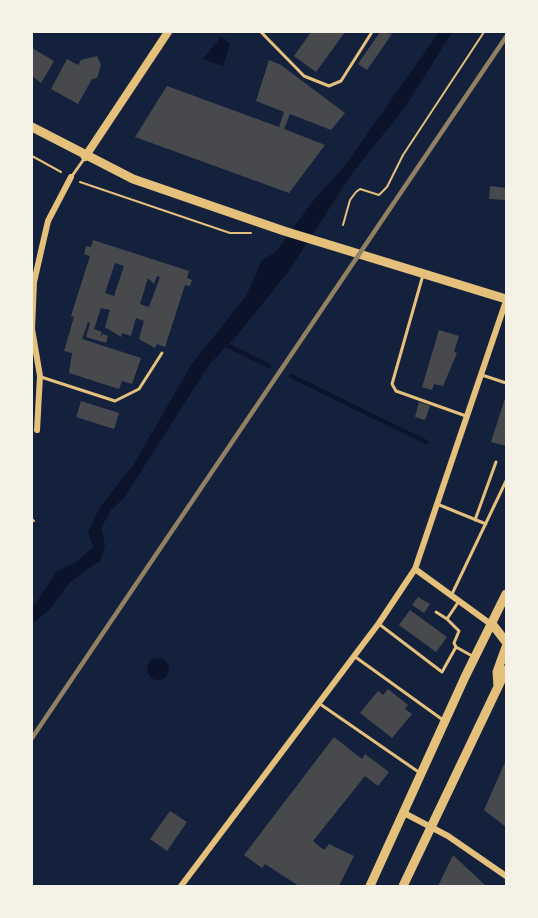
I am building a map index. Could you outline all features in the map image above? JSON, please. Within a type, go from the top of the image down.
[{"type":"main road","points":[[32,127],[85,157],[133,179],[284,231],[507,300]]},
{"type":"main road","points":[[370,886],[507,594]]},
{"type":"main road","points":[[493,625],[507,642]]},
{"type":"main road","points":[[498,688],[497,672],[507,647]]},
{"type":"main road","points":[[403,886],[507,670]]},
{"type":"street","points":[[85,157],[168,32]]},
{"type":"street","points":[[37,430],[40,376],[32,329],[34,282],[48,221],[71,177]]},
{"type":"street","points":[[181,886],[379,623],[415,569],[435,504],[507,300]]},
{"type":"street","points":[[415,569],[493,625]]},
{"type":"street","points":[[404,813],[433,827],[507,876]]},
{"type":"lane","points":[[261,32],[304,76],[329,86],[341,81],[372,32]]},
{"type":"lane","points":[[71,177],[85,157]]},
{"type":"lane","points":[[423,274],[392,384],[396,391],[466,416]]},
{"type":"lane","points":[[40,376],[115,401],[139,389],[162,353]]},
{"type":"lane","points":[[480,375],[507,383]]},
{"type":"lane","points":[[475,520],[496,462]]},
{"type":"lane","points":[[451,596],[507,481]]},
{"type":"lane","points":[[435,504],[486,524]]},
{"type":"lane","points":[[447,620],[459,601]]},
{"type":"lane","points":[[436,612],[459,631],[454,642],[456,647],[475,658]]},
{"type":"lane","points":[[379,623],[442,672],[456,647]]},
{"type":"lane","points":[[354,656],[445,722]]},
{"type":"lane","points":[[319,704],[422,774]]},
{"type":"path","points":[[343,225],[350,200],[356,192],[360,189],[379,195],[387,187],[403,155],[484,32]]},
{"type":"path","points":[[32,162],[32,157],[54,169]]},
{"type":"path","points":[[87,186],[230,233]]},
{"type":"water","points":[[439,32],[452,32],[406,106],[353,172],[289,271],[238,334],[209,365],[124,498],[111,510],[101,528],[105,545],[100,561],[70,582],[49,610],[32,624],[32,606],[56,572],[76,562],[93,547],[88,532],[100,507],[134,464],[191,365],[246,296],[261,262],[277,250],[313,201],[343,168]]},
{"type":"water","points":[[221,37],[230,44],[223,66],[203,59]]},
{"type":"water","points":[[158,658],[166,661],[169,669],[166,677],[158,680],[150,677],[147,669],[150,661]]},
{"type":"building","points":[[311,32],[345,32],[316,72],[294,56]]},
{"type":"building","points":[[380,32],[392,34],[367,70],[358,64]]},
{"type":"building","points":[[32,48],[54,61],[41,83],[32,76]]},
{"type":"building","points":[[97,56],[101,65],[97,78],[92,79],[78,104],[51,89],[67,59],[78,65],[81,60]]},
{"type":"building","points":[[269,60],[281,65],[345,113],[331,130],[290,114],[284,129],[325,145],[289,193],[135,137],[167,86],[279,127],[284,112],[256,101]]},
{"type":"building","points":[[490,186],[506,188],[506,200],[489,199]]},
{"type":"building","points":[[93,240],[189,271],[187,278],[192,280],[190,286],[185,285],[165,347],[157,344],[155,348],[139,339],[144,321],[136,318],[131,336],[122,333],[121,337],[105,327],[110,310],[101,308],[94,329],[102,332],[100,337],[103,334],[108,336],[106,343],[86,337],[90,323],[88,322],[82,339],[141,358],[132,384],[122,381],[119,389],[69,373],[72,353],[64,351],[74,317],[71,316],[90,256],[84,254],[86,246],[91,247]],"holes":[[[115,263],[124,266],[114,296],[105,293]],[[157,276],[160,277],[149,307],[140,304],[148,278],[154,284]]]},
{"type":"building","points":[[439,330],[459,336],[454,352],[457,353],[443,386],[434,384],[432,390],[422,387]]},
{"type":"building","points":[[506,395],[506,446],[491,442]]},
{"type":"building","points":[[81,401],[119,413],[114,429],[76,417]]},
{"type":"building","points":[[419,402],[430,406],[425,420],[415,417]]},
{"type":"building","points":[[418,597],[430,604],[424,613],[412,605]]},
{"type":"building","points":[[410,610],[447,637],[436,652],[399,625]]},
{"type":"building","points":[[388,689],[408,705],[405,709],[412,714],[392,738],[360,713],[378,691],[383,695]]},
{"type":"building","points":[[334,737],[362,759],[365,754],[389,772],[378,786],[365,776],[313,841],[324,850],[329,844],[354,856],[339,886],[299,886],[265,864],[262,868],[244,855]]},
{"type":"building","points":[[506,760],[506,827],[484,810]]},
{"type":"building","points":[[170,811],[187,822],[167,851],[150,839]]},
{"type":"building","points":[[453,855],[486,886],[438,886]]},
{"type":"waterway","points":[[223,343],[269,366]]},
{"type":"waterway","points":[[291,376],[426,442]]},
{"type":"railway","points":[[32,738],[506,37]]}]
